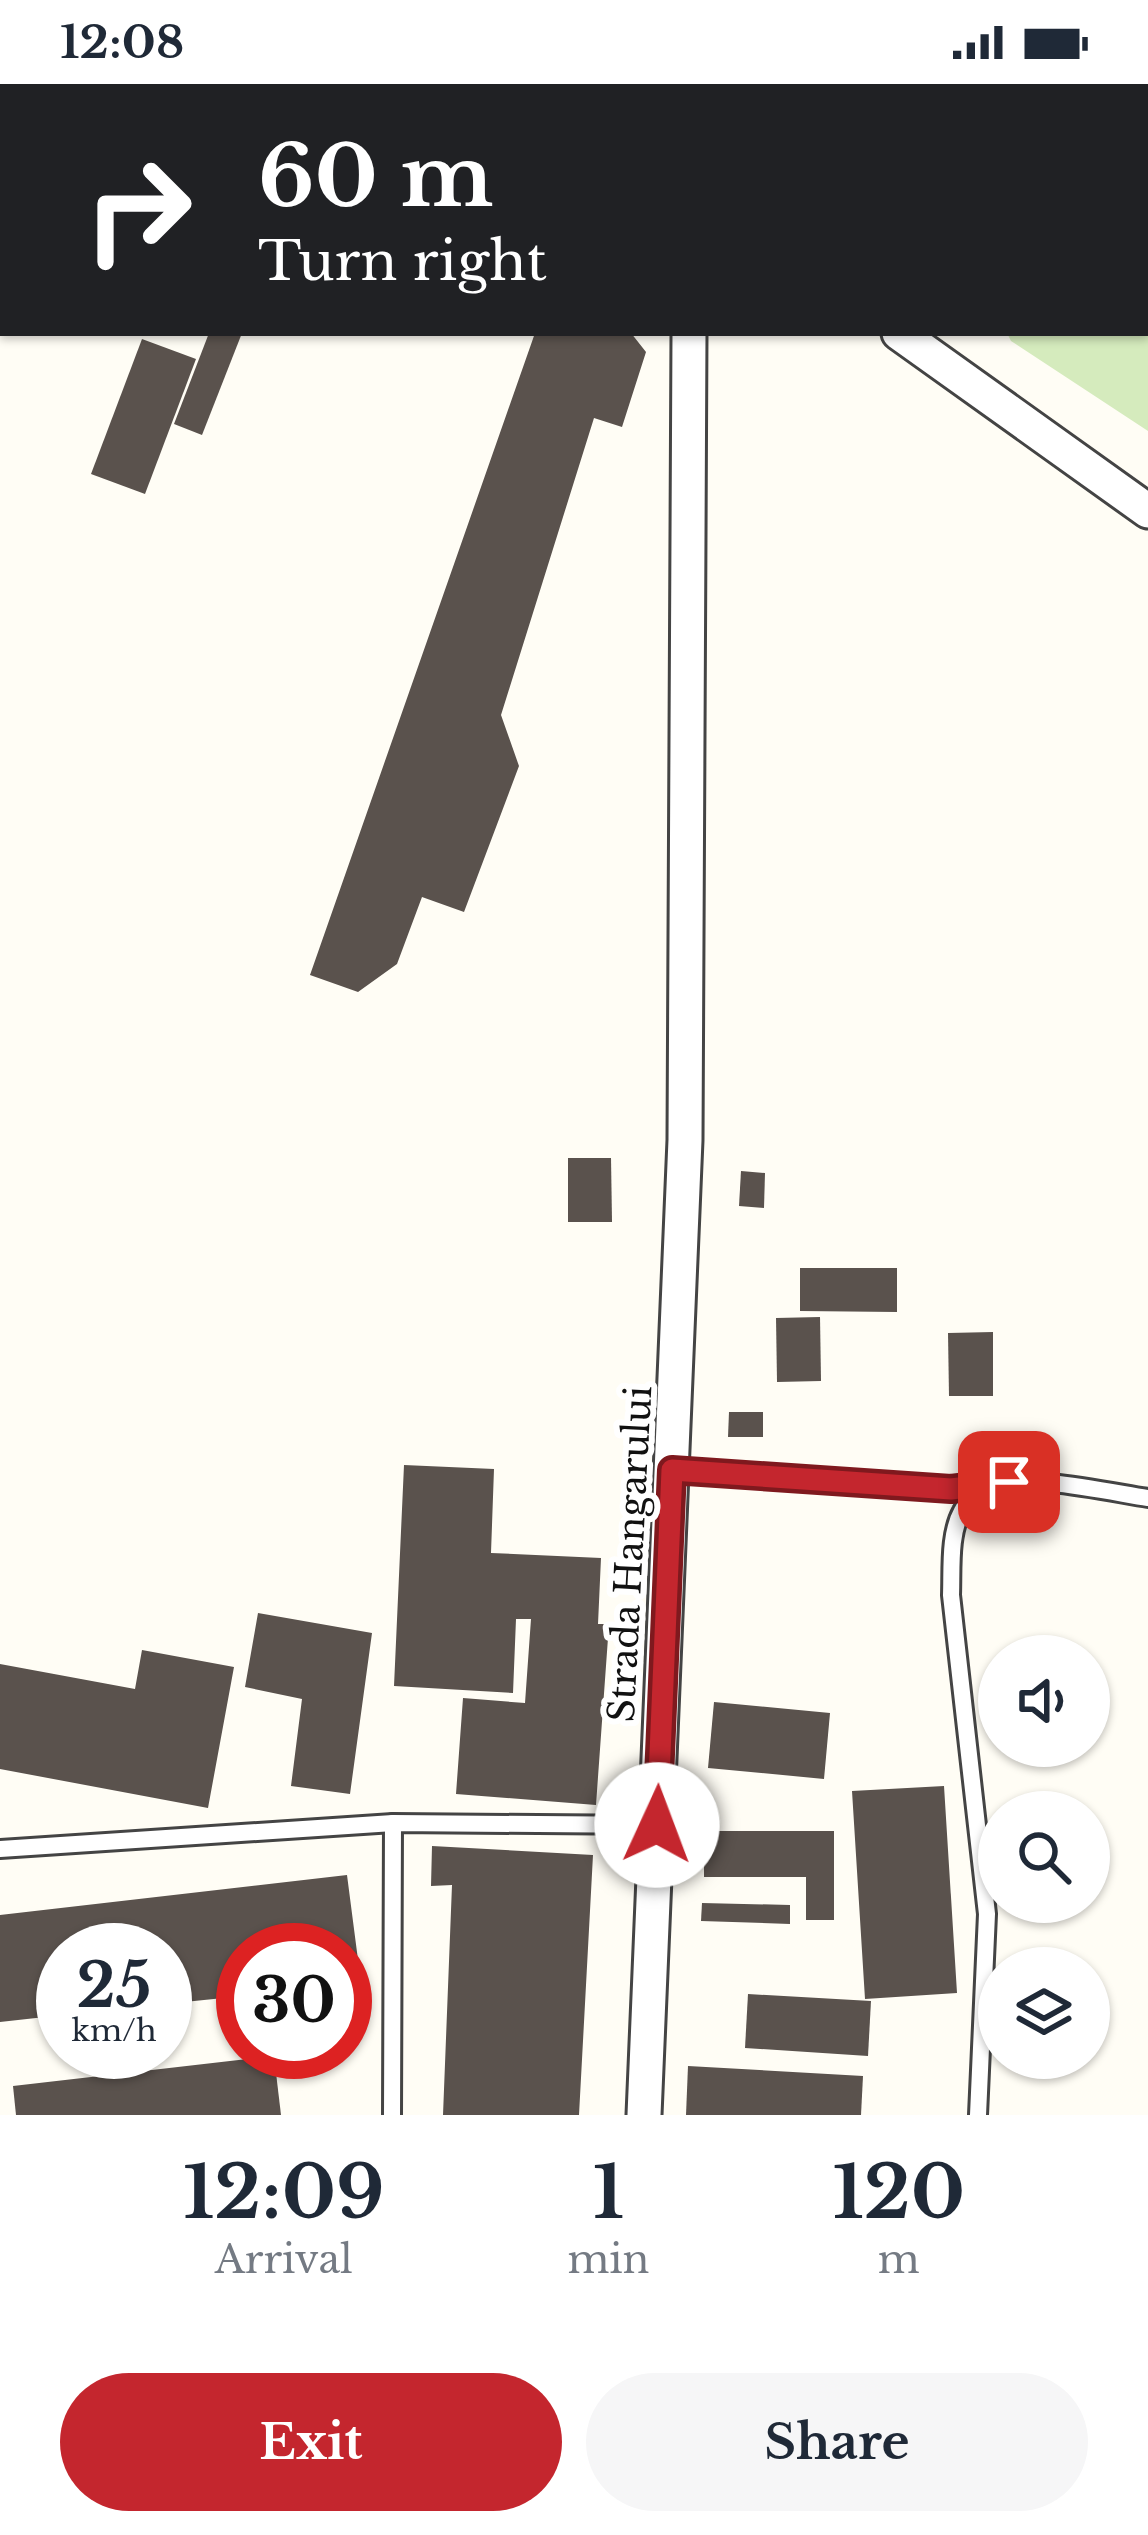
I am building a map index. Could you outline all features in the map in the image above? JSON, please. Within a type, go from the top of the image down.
[{"type":"street","name":"Strada Hangarului","points":[[644,2115],[685,1140],[689,336]]},
{"type":"street","points":[[902,336],[1148,511]]},
{"type":"lane","points":[[672,1470],[951,1489],[1030,1482],[1148,1498]]},
{"type":"lane","points":[[960,1514],[986,1486]]},
{"type":"lane","points":[[951,1489],[960,1514],[951,1594],[987,1914],[978,2115]]},
{"type":"lane","points":[[1,1847],[393,1823],[657,1825]]},
{"type":"lane","points":[[392,2115],[393,1823]]},
{"type":"green space","points":[[1008,336],[1148,336],[1148,431]]},
{"type":"building","points":[[208,336],[241,336],[202,435],[174,424]]},
{"type":"building","points":[[534,336],[633,336],[646,352],[622,427],[594,418],[501,715],[519,766],[464,912],[422,897],[397,964],[358,992],[310,975]]},
{"type":"building","points":[[142,339],[196,359],[145,494],[91,474]]},
{"type":"building","points":[[568,1158],[611,1158],[612,1222],[568,1222]]},
{"type":"building","points":[[741,1171],[765,1173],[764,1208],[739,1206]]},
{"type":"building","points":[[800,1268],[897,1268],[897,1312],[800,1311]]},
{"type":"building","points":[[820,1317],[821,1381],[777,1382],[776,1318]]},
{"type":"building","points":[[993,1332],[993,1396],[949,1396],[948,1333]]},
{"type":"building","points":[[729,1412],[763,1412],[763,1437],[728,1437]]},
{"type":"building","points":[[404,1465],[494,1469],[491,1553],[601,1558],[598,1624],[609,1624],[596,1805],[456,1794],[463,1698],[525,1703],[531,1619],[516,1619],[513,1693],[394,1686]]},
{"type":"building","points":[[258,1613],[372,1633],[350,1794],[291,1786],[302,1699],[245,1687]]},
{"type":"building","points":[[142,1650],[234,1667],[208,1808],[0,1769],[0,1664],[135,1689]]},
{"type":"building","points":[[714,1702],[830,1713],[824,1779],[708,1768]]},
{"type":"building","points":[[944,1786],[957,1993],[865,1999],[852,1791]]},
{"type":"building","points":[[704,1831],[834,1831],[834,1920],[806,1920],[806,1877],[704,1877]]},
{"type":"building","points":[[432,1846],[593,1855],[579,2115],[443,2115],[452,1885],[431,1886]]},
{"type":"building","points":[[347,1875],[353,1923],[216,1923],[216,1999],[192,2001],[192,1923],[36,1923],[36,2018],[0,2022],[0,1915]]},
{"type":"building","points":[[702,1903],[790,1905],[790,1924],[701,1921]]},
{"type":"building","points":[[748,1994],[871,2001],[868,2056],[745,2048]]},
{"type":"building","points":[[216,2063],[216,2079],[277,2079],[281,2115],[16,2115],[13,2086],[74,2079],[192,2079],[192,2065]]},
{"type":"building","points":[[688,2066],[863,2076],[861,2115],[686,2115]]},
{"type":"route","points":[[657,1825],[672,1470],[951,1489],[1009,1482]]}]
